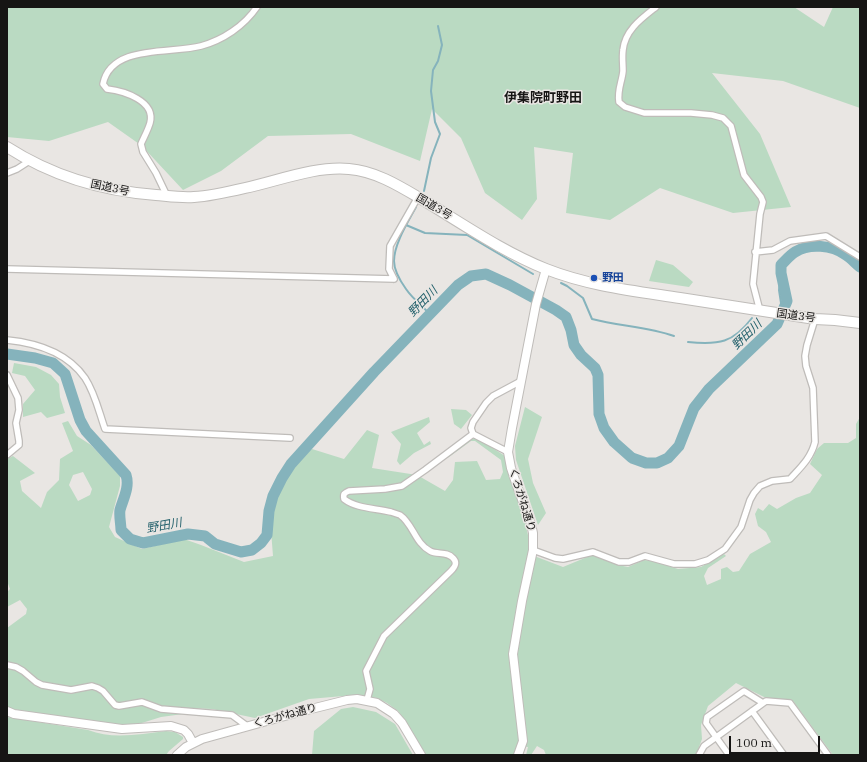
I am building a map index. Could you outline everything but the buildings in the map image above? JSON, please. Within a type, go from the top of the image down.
[{"type":"highway","name":"国道3号","points":[[7,147],[45,168],[72,179],[99,187],[129,193],[167,196],[195,197],[217,194],[309,172],[341,168],[352,169],[378,176],[418,197],[497,244],[546,269],[565,276],[623,290],[815,319],[860,323]]},
{"type":"street","points":[[167,196],[141,144],[150,123],[151,114],[148,108],[134,96],[119,90],[107,89],[103,84],[104,75],[118,61],[129,56],[141,53],[188,49],[220,38],[238,28],[257,7]]},
{"type":"street","points":[[656,7],[642,18],[628,33],[624,42],[623,73],[619,88],[619,102],[625,107],[644,113],[691,112],[712,115],[723,118],[731,126],[744,175],[761,197],[763,202],[760,214],[753,284],[760,311]]},
{"type":"street","points":[[7,173],[17,169],[31,160]]},
{"type":"street","points":[[7,269],[394,279],[389,269],[390,246],[418,197]]},
{"type":"street","points":[[756,252],[773,250],[790,241],[826,236],[860,257]]},
{"type":"street","name":"くろがね通り","points":[[518,755],[523,741],[513,654],[533,550],[533,533],[513,473],[508,452],[520,381],[536,304],[546,269]]},
{"type":"street","points":[[533,550],[555,558],[563,559],[593,552],[619,562],[629,562],[644,556],[682,565],[695,564],[708,560],[723,552],[741,527],[754,492],[760,486],[772,481],[790,479],[806,462],[813,450],[815,442],[813,388],[806,366],[805,356],[815,319]]},
{"type":"street","points":[[7,340],[26,342],[49,349],[64,357],[74,365],[85,378],[106,429],[290,438]]},
{"type":"street","points":[[7,375],[18,398],[19,410],[16,423],[19,445],[7,455]]},
{"type":"street","points":[[508,452],[473,434],[471,428],[473,422],[486,403],[493,396],[520,381]]},
{"type":"street","points":[[367,700],[370,689],[366,671],[384,636],[455,567],[456,563],[454,558],[449,555],[430,551],[415,535],[409,524],[399,514],[381,509],[350,504],[344,499],[343,495],[345,492],[349,491],[385,489],[402,486],[473,434]]},
{"type":"street","points":[[7,665],[16,667],[42,685],[71,690],[92,686],[98,688],[103,691],[115,705],[119,706],[142,702],[161,709],[232,716],[247,726]]},
{"type":"street","points":[[729,755],[706,723],[707,717],[744,691],[762,703]]},
{"type":"street","name":"くろがね通り","points":[[177,755],[193,743],[202,739],[347,700],[367,700],[377,702],[394,714],[402,723],[421,755]]},
{"type":"street","points":[[699,755],[704,746],[766,701],[790,703],[828,755]]},
{"type":"street","points":[[7,711],[14,714],[122,729],[172,726],[184,730],[193,743]]},
{"type":"street","points":[[752,711],[784,755]]},
{"type":"green space","points":[[7,7],[794,7],[824,27],[833,7],[860,7],[860,108],[783,81],[712,73],[760,134],[791,207],[733,213],[660,188],[610,220],[566,213],[573,153],[534,147],[537,199],[522,220],[485,193],[461,138],[432,109],[420,161],[351,134],[268,136],[221,171],[183,190],[142,146],[108,122],[49,141],[7,137]]},
{"type":"green space","points":[[656,260],[673,265],[693,282],[689,287],[649,281]]},
{"type":"green space","points":[[14,363],[36,367],[51,375],[59,384],[60,397],[65,413],[47,418],[41,412],[23,417],[23,404],[35,390],[25,376],[12,373]]},
{"type":"green space","points":[[525,407],[542,417],[528,459],[533,483],[546,513],[538,525],[516,460],[515,446]]},
{"type":"green space","points":[[451,409],[466,410],[472,415],[461,429],[454,424]]},
{"type":"green space","points":[[429,417],[430,422],[417,433],[424,445],[430,441],[431,444],[414,453],[400,465],[397,461],[401,444],[391,432]]},
{"type":"green space","points":[[860,417],[860,755],[833,755],[793,701],[766,698],[736,683],[708,706],[701,725],[702,739],[696,755],[546,755],[544,750],[537,746],[531,755],[526,755],[528,747],[517,746],[514,755],[425,755],[408,725],[398,711],[377,698],[355,695],[309,699],[255,718],[212,709],[189,708],[183,714],[161,717],[129,727],[7,707],[7,628],[26,614],[27,609],[20,600],[7,607],[7,592],[10,589],[7,581],[7,459],[13,456],[35,473],[20,481],[22,491],[41,508],[47,492],[59,480],[60,459],[73,451],[62,423],[68,421],[77,436],[91,445],[120,476],[120,486],[109,527],[115,537],[142,549],[184,539],[244,562],[273,556],[270,518],[272,490],[292,465],[312,449],[344,459],[367,430],[379,435],[372,468],[417,475],[445,491],[453,480],[455,462],[477,461],[486,480],[500,479],[503,472],[501,460],[475,441],[471,441],[449,457],[442,460],[468,439],[477,438],[505,456],[515,493],[523,514],[528,535],[529,554],[563,567],[592,555],[618,565],[628,567],[644,560],[653,561],[678,569],[701,567],[724,554],[726,556],[708,568],[704,576],[707,585],[721,579],[721,569],[727,567],[733,572],[739,571],[750,554],[771,542],[766,532],[758,526],[755,514],[758,508],[763,511],[769,504],[777,509],[796,498],[810,493],[822,475],[810,464],[817,449],[824,443],[848,443],[856,438],[856,424]],"holes":[[[83,472],[92,489],[90,495],[78,501],[69,485],[73,475]]]},
{"type":"green space","points":[[353,707],[376,712],[395,724],[413,755],[312,755],[314,731],[341,709]]},
{"type":"green space","points":[[7,717],[117,736],[166,731],[175,732],[183,737],[183,739],[166,755],[7,755]]},
{"type":"waterway","points":[[424,191],[431,158],[440,134],[435,122],[431,91],[433,70],[438,61],[442,45],[438,26]]},
{"type":"waterway","points":[[416,207],[399,240],[396,248],[394,264],[398,276],[406,289],[430,314]]},
{"type":"waterway","points":[[406,225],[425,233],[467,235],[533,274]]},
{"type":"waterway","name":"野田川","points":[[7,354],[35,358],[53,363],[65,374],[80,420],[86,431],[126,475],[127,488],[120,510],[120,517],[121,530],[130,539],[143,543],[188,534],[205,536],[215,544],[241,552],[252,550],[261,543],[267,535],[269,511],[273,496],[291,464],[374,372],[458,285],[471,276],[486,274],[510,285],[566,317],[571,330],[574,345],[581,355],[595,368],[598,375],[599,414],[604,428],[614,442],[632,458],[646,463],[657,463],[668,458],[679,446],[694,408],[709,389],[777,324],[787,301],[781,273],[781,265],[789,256],[807,247],[827,247],[846,255],[860,267]]},
{"type":"waterway","points":[[781,273],[779,290],[781,303]]},
{"type":"waterway","points":[[561,283],[583,298],[592,319],[674,336]]},
{"type":"waterway","points":[[688,342],[708,343],[724,340],[738,333],[752,318]]},
{"type":"place","name":"野田","points":[[594,278]]},
{"type":"district","name":"伊集院町野田","points":[[543,98]]}]
